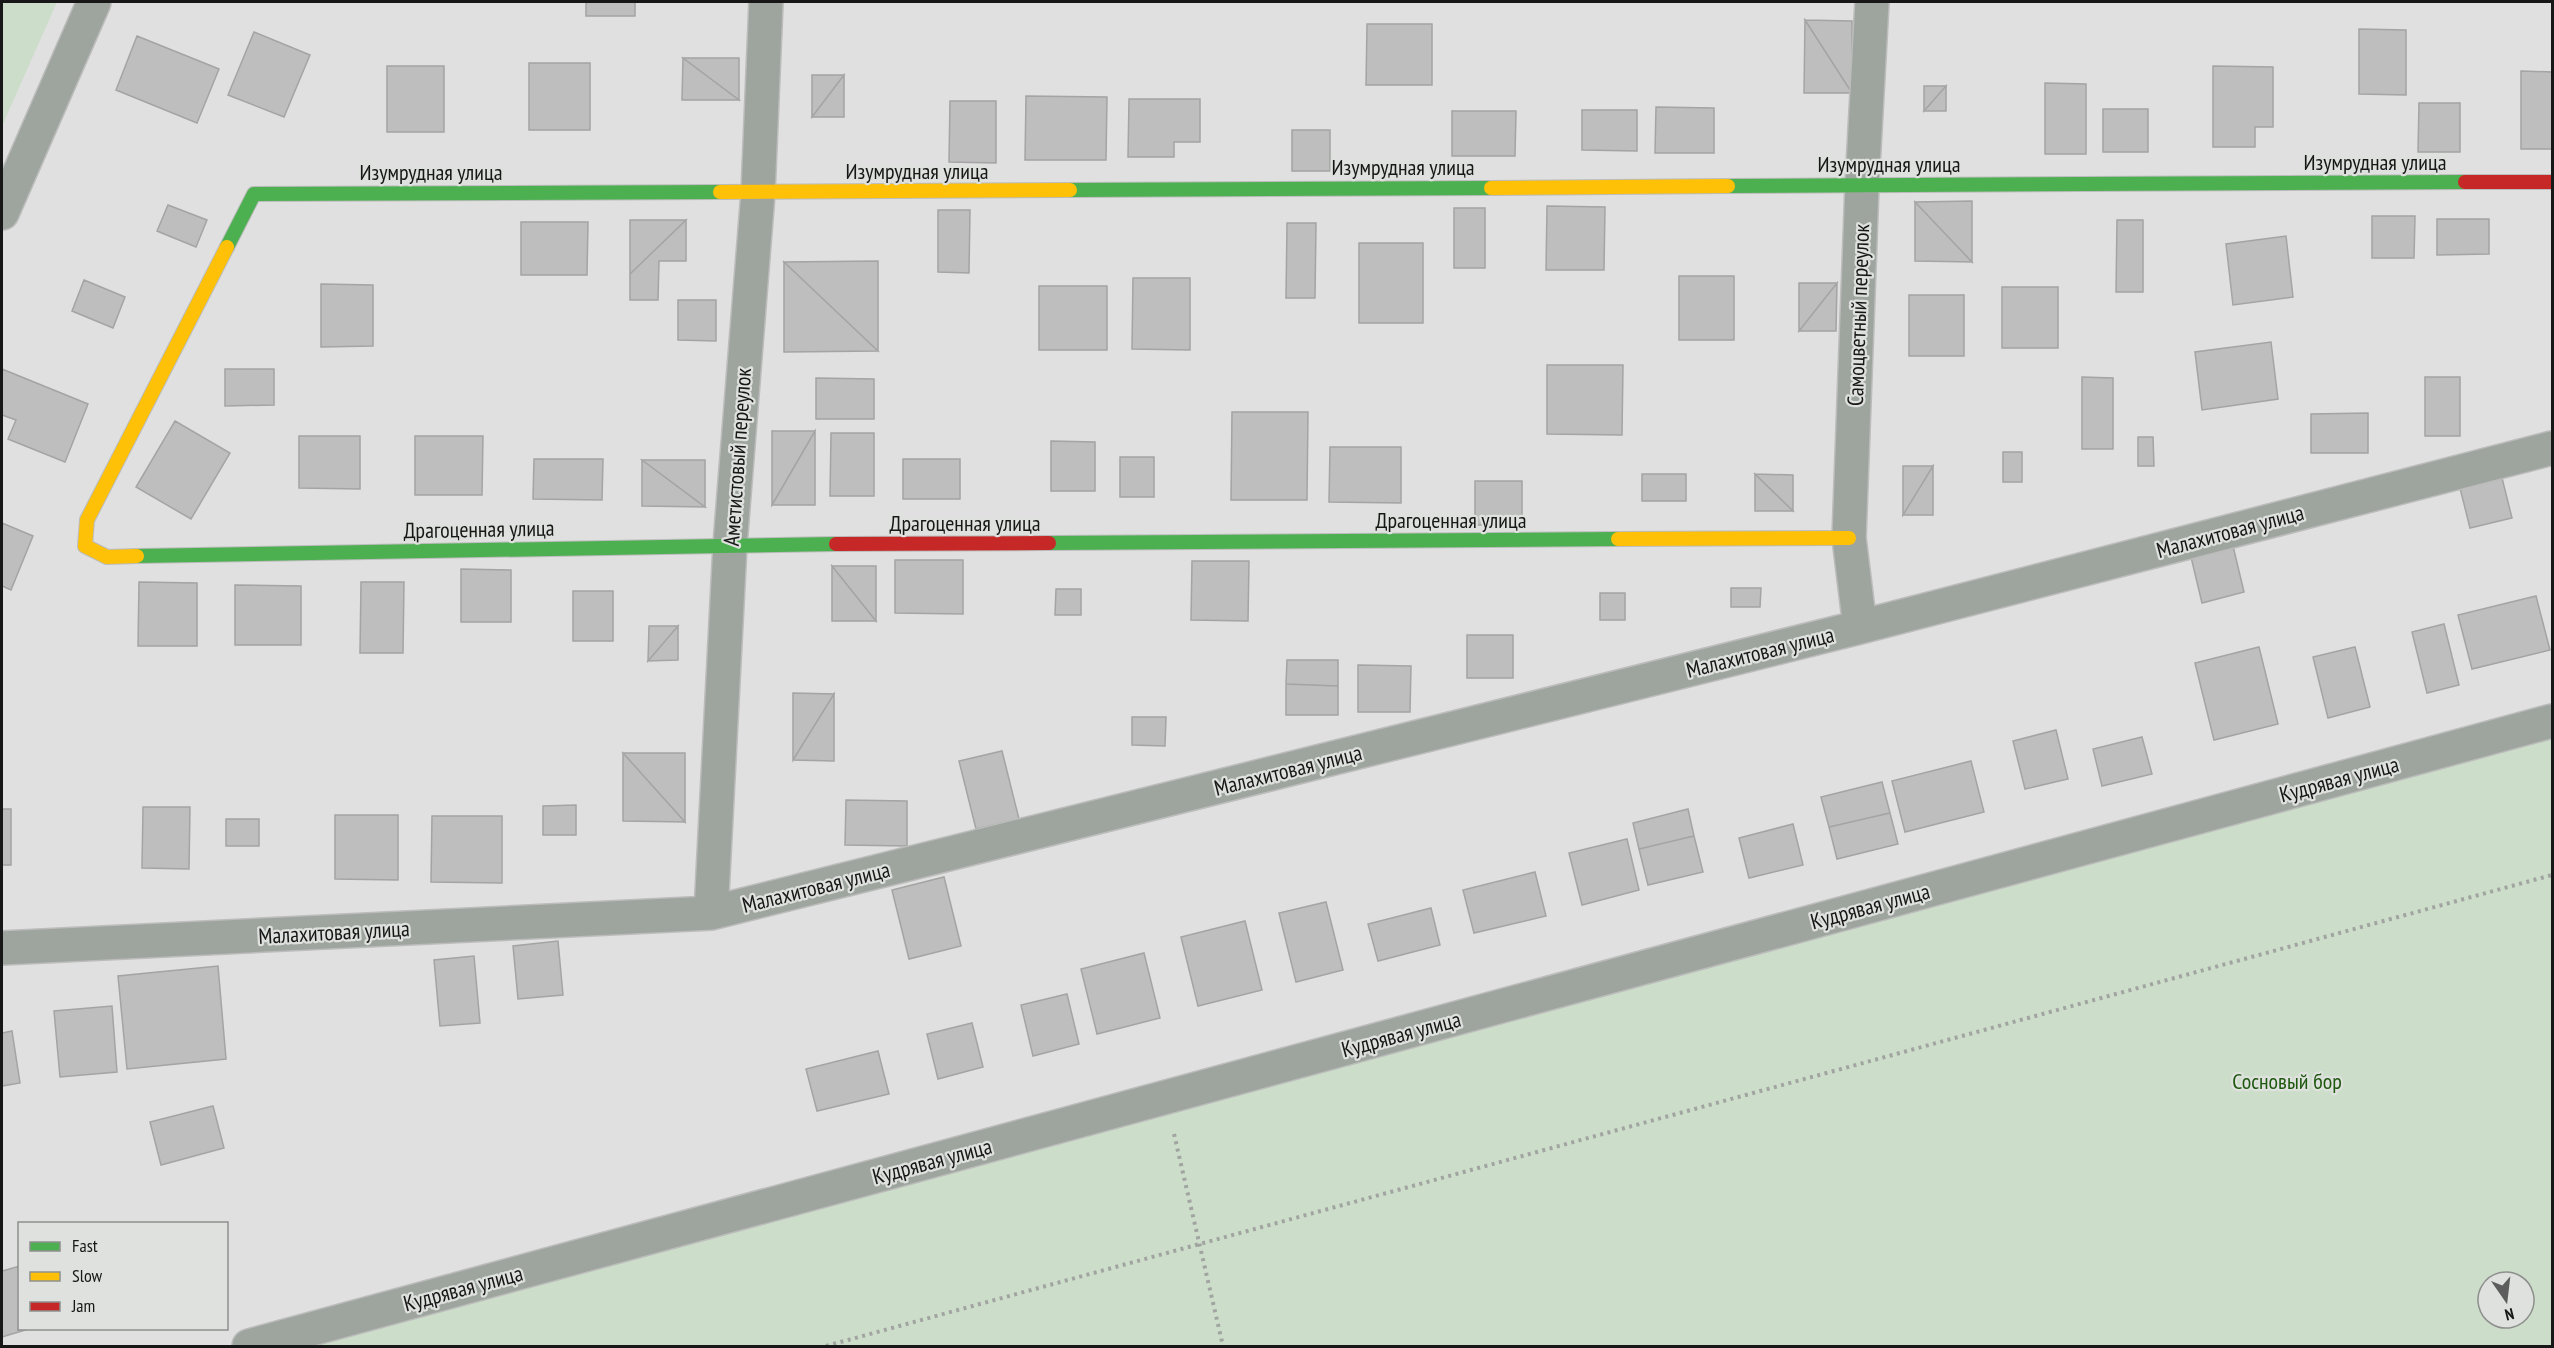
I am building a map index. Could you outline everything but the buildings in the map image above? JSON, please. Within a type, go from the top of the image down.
[{"type":"street","points":[[2,213],[94,2]]},
{"type":"street","name":"Аметистовый переулок","points":[[711,913],[730,545],[758,193],[766,2]]},
{"type":"street","name":"Самоцветный переулок","points":[[1860,627],[1849,538],[1862,185],[1872,2]]},
{"type":"street","name":"Изумрудная улица","points":[[85,546],[87,520],[254,194],[2553,182]]},
{"type":"street","name":"Малахитовая улица","points":[[2,948],[711,913],[1860,627],[2553,448]]},
{"type":"street","name":"Драгоценная улица","points":[[85,546],[107,557],[730,545],[1849,538]]},
{"type":"street","name":"Кудрявая улица","points":[[249,1347],[2553,721]]},
{"type":"path","points":[[826,1347],[2553,875]]},
{"type":"path","points":[[1166,1097],[1223,1347]]},
{"type":"green space","points":[[2,2],[57,2],[2,126]]},
{"type":"green space","name":"Сосновый бор","points":[[2552,733],[2552,1346],[299,1346]]},
{"type":"traffic: fast","points":[[1728,186],[2465,182]]},
{"type":"traffic: fast","points":[[1070,190],[1491,188]]},
{"type":"traffic: fast","points":[[227,247],[254,194],[720,192]]},
{"type":"traffic: fast","points":[[1049,543],[1618,539]]},
{"type":"traffic: fast","points":[[137,556],[836,544]]},
{"type":"traffic: slow","points":[[1491,188],[1728,186]]},
{"type":"traffic: slow","points":[[720,192],[1070,190]]},
{"type":"traffic: slow","points":[[137,556],[107,557],[85,546],[87,520],[227,247]]},
{"type":"traffic: slow","points":[[1618,539],[1849,538]]},
{"type":"traffic: jam","points":[[2465,182],[2552,182]]},
{"type":"traffic: jam","points":[[836,544],[1049,543]]}]
